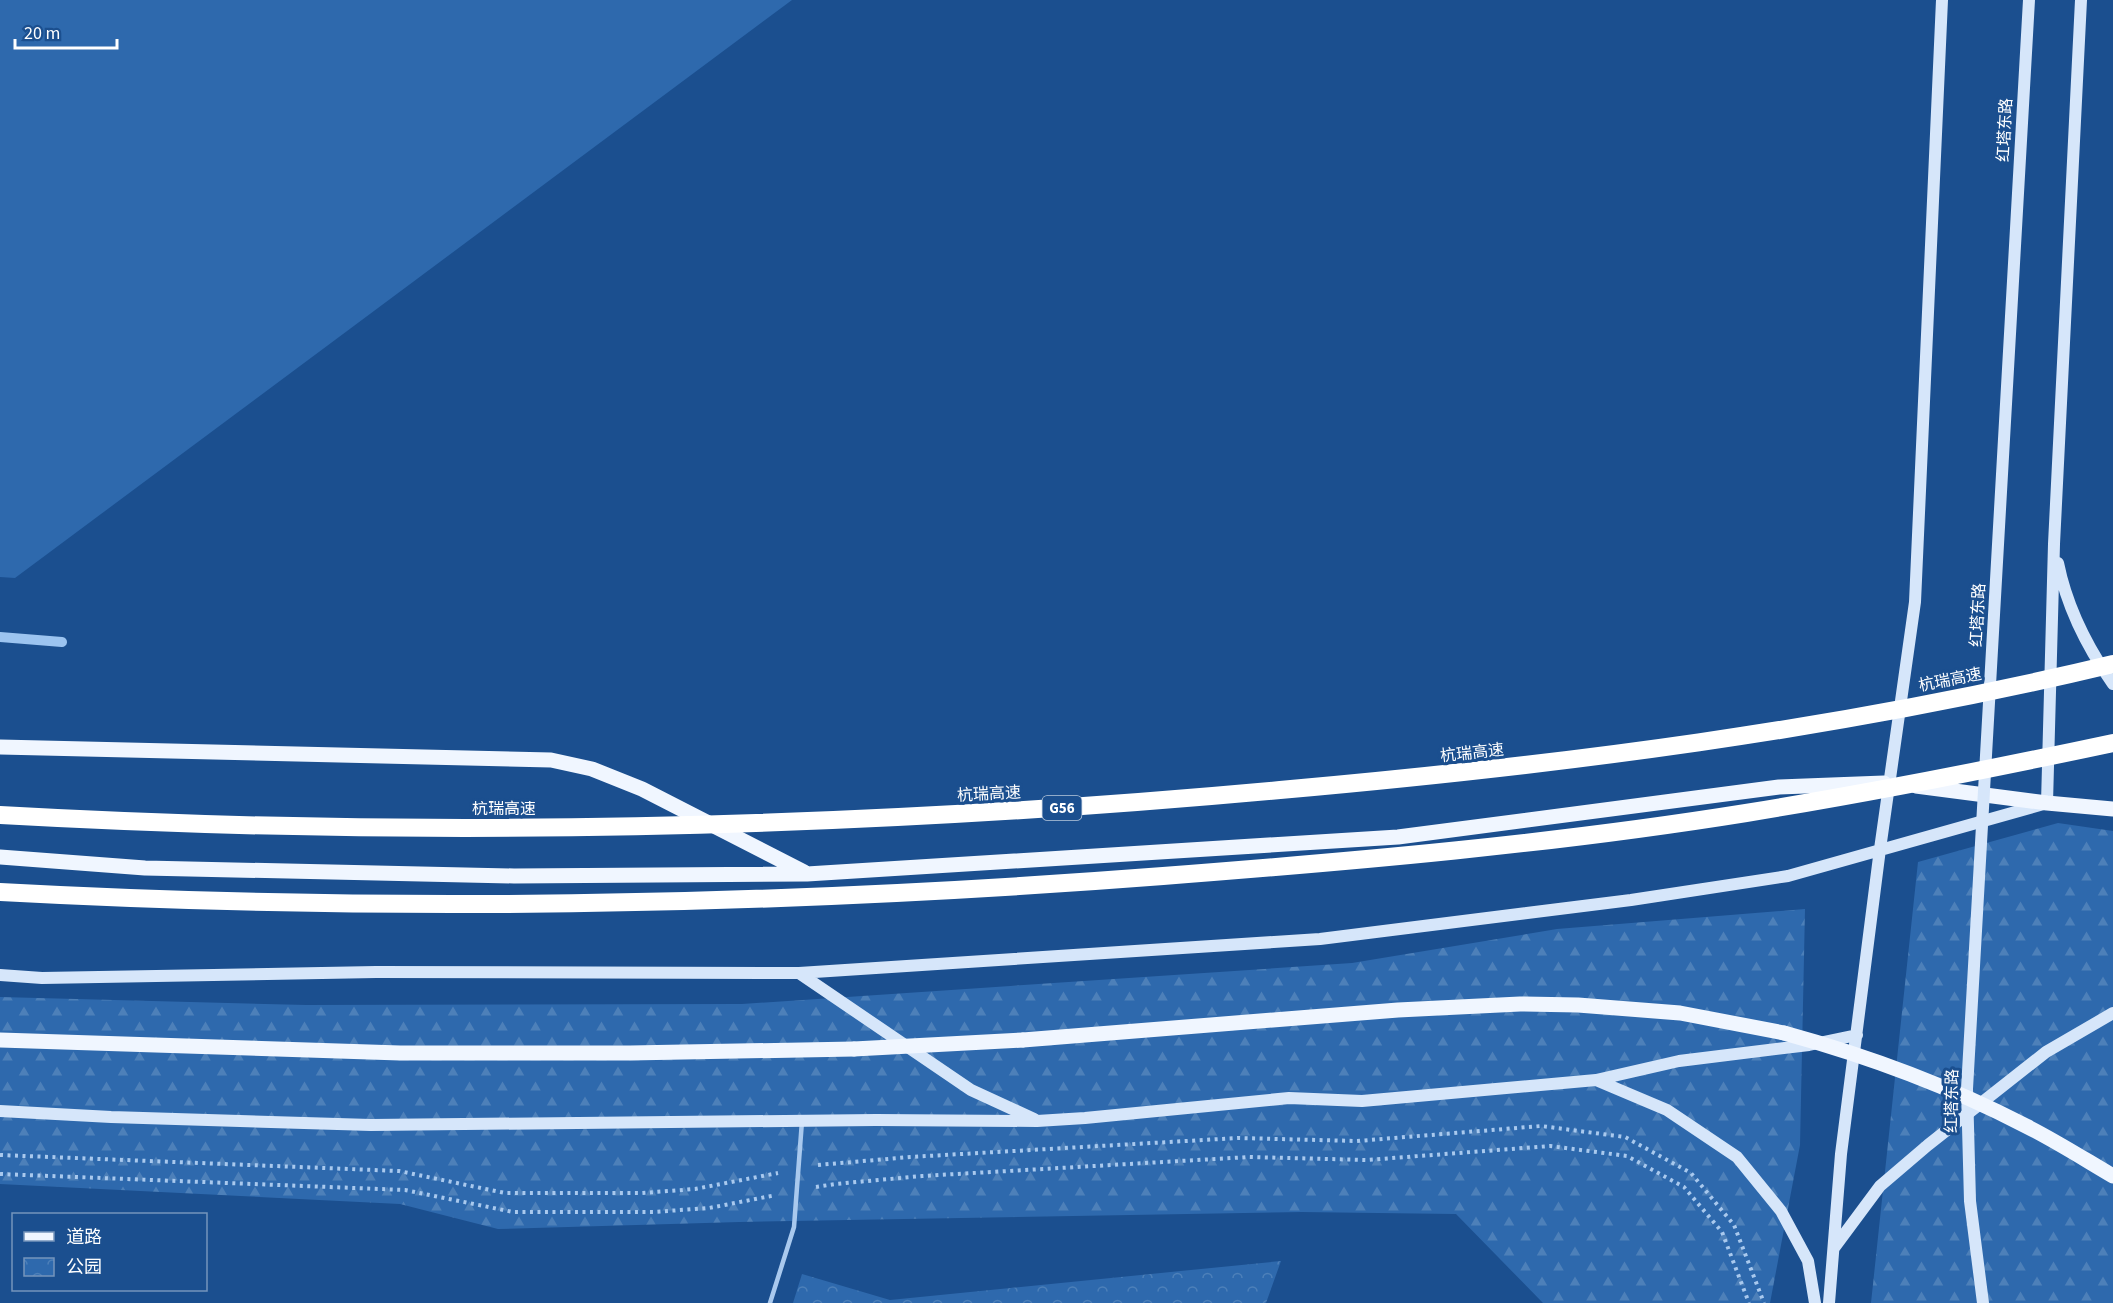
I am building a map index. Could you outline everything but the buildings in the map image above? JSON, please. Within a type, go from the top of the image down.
[{"type":"highway","name":"杭瑞高速","points":[[0,815],[241,824],[551,827],[809,821],[1045,809],[1410,778],[1637,752],[1870,715],[2113,664]]},
{"type":"highway","points":[[0,891],[227,900],[551,903],[728,900],[1050,885],[1417,854],[1648,827],[1884,790],[2113,743]]},
{"type":"main road","points":[[1829,1303],[1841,1154],[1914,602],[1942,0]]},
{"type":"main road","name":"红塔东路","points":[[1983,1303],[1970,1201],[1967,1089],[2029,0]]},
{"type":"main road","points":[[2047,803],[2054,544],[2081,0]]},
{"type":"main road","points":[[2054,544],[2064,590],[2079,627],[2097,662],[2113,684]]},
{"type":"main road","points":[[0,747],[551,760],[592,769],[642,789],[807,874]]},
{"type":"main road","points":[[0,857],[145,868],[514,876],[807,874],[1398,837],[1779,787],[1889,782],[2047,803],[2113,809]]},
{"type":"main road","points":[[0,975],[42,978],[376,972],[799,973],[1320,939],[1631,900],[1788,876],[2047,803]]},
{"type":"main road","points":[[799,973],[971,1090],[1037,1121]]},
{"type":"main road","points":[[0,1041],[400,1053],[630,1053],[854,1049],[1023,1040],[1460,1006],[1578,1005],[1680,1013],[1739,1023],[1830,1046],[1927,1080],[2027,1126],[2113,1176]]},
{"type":"main road","points":[[1834,1248],[1880,1186],[1928,1145],[2046,1052],[2113,1012]]},
{"type":"main road","points":[[0,1111],[123,1118],[371,1125],[1037,1121],[1289,1098],[1362,1101],[1596,1080],[1679,1061],[1809,1045],[1857,1035]]},
{"type":"main road","points":[[1596,1080],[1667,1110],[1737,1157],[1787,1221],[1808,1261],[1815,1303]]},
{"type":"lane","points":[[770,1303],[794,1227],[802,1121]]},
{"type":"path","points":[[0,1155],[399,1171],[505,1193],[642,1192],[695,1189],[822,1164],[910,1157],[1238,1137],[1357,1141],[1541,1126],[1625,1137],[1691,1173],[1734,1225],[1764,1303]]},
{"type":"path","points":[[0,1174],[405,1190],[513,1212],[653,1212],[709,1208],[835,1184],[922,1176],[1249,1157],[1367,1160],[1550,1146],[1627,1155],[1684,1187],[1722,1232],[1749,1303]]},
{"type":"green space","points":[[0,0],[792,0],[15,578],[0,577]]},
{"type":"green space","points":[[2058,823],[2113,831],[2113,1303],[1871,1303],[1918,862]]},
{"type":"green space","points":[[1805,909],[1800,1145],[1770,1303],[1543,1303],[1456,1214],[1302,1212],[739,1222],[498,1229],[400,1204],[0,1184],[0,997],[306,1005],[742,1004],[1352,963],[1557,929]]},
{"type":"green space","points":[[1281,1261],[1266,1303],[793,1303],[802,1274],[890,1300]]},
{"type":"waterway","points":[[0,637],[62,642]]}]
